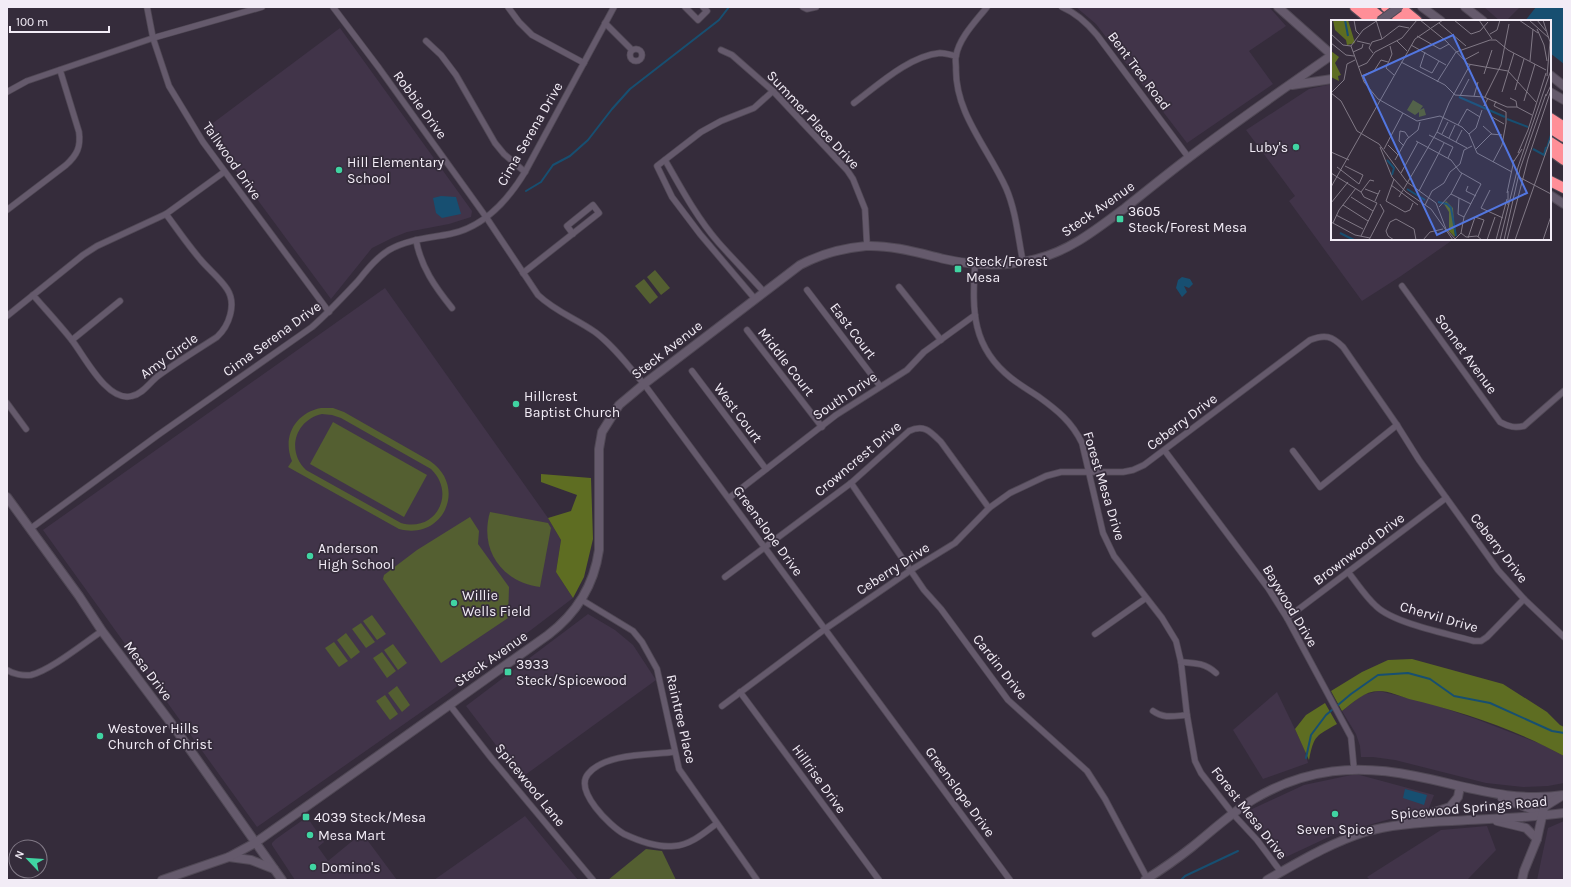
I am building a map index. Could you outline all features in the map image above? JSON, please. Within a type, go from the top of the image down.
[{"type":"highway","points":[[1355,7],[1371,20]]},
{"type":"highway","points":[[1368,7],[1384,20]]},
{"type":"highway","points":[[1386,7],[1402,20]]},
{"type":"highway","points":[[1399,7],[1416,20]]},
{"type":"highway","points":[[1551,119],[1564,127]]},
{"type":"highway","points":[[1551,129],[1564,137]]},
{"type":"highway","points":[[1551,143],[1564,151]]},
{"type":"highway","points":[[1551,151],[1564,160]]},
{"type":"highway","points":[[1551,182],[1564,188]]},
{"type":"street","name":"Tallwood Drive","points":[[147,7],[153,38],[169,86],[202,142],[329,312]]},
{"type":"street","points":[[7,92],[27,81],[153,38],[248,9],[262,7]]},
{"type":"street","name":"Robbie Drive","points":[[333,7],[379,68],[486,217]]},
{"type":"street","points":[[508,7],[519,22],[532,35],[584,63]]},
{"type":"street","name":"Cima Serena Drive","points":[[30,529],[291,342],[329,312],[380,256],[402,243],[452,234],[469,228],[486,217],[506,200],[525,172],[614,7]]},
{"type":"street","points":[[686,7],[698,20],[707,11],[703,7]]},
{"type":"street","points":[[803,7],[808,9],[816,7]]},
{"type":"street","points":[[987,7],[962,41],[956,56],[955,74],[962,107],[1008,193],[1017,225],[1023,262]]},
{"type":"street","name":"Bent Tree Road","points":[[1062,7],[1086,22],[1097,34],[1189,158]]},
{"type":"street","points":[[1278,7],[1331,54]]},
{"type":"street","points":[[1381,20],[1399,7]]},
{"type":"street","points":[[1422,7],[1439,20]]},
{"type":"street","points":[[1465,7],[1481,20]]},
{"type":"street","points":[[605,23],[632,50]]},
{"type":"street","points":[[426,41],[441,55],[456,75],[495,143],[504,154],[525,172]]},
{"type":"street","name":"Summer Place Drive","points":[[721,50],[732,55],[773,91],[840,162],[853,180],[865,209],[867,246]]},
{"type":"street","points":[[854,103],[894,73],[920,59],[941,53],[956,56]]},
{"type":"street","name":"Steck Avenue","points":[[162,880],[229,857],[255,843],[557,628],[582,600],[594,575],[599,550],[599,450],[602,432],[620,405],[644,384],[800,265],[837,250],[867,246],[880,246],[905,250],[975,265],[1009,264],[1041,258],[1075,243],[1102,225],[1189,158],[1331,56]]},
{"type":"street","points":[[7,210],[66,166],[77,152],[80,142],[79,132],[60,70]]},
{"type":"street","points":[[1551,76],[1564,86]]},
{"type":"street","points":[[1289,85],[1331,79]]},
{"type":"street","points":[[755,299],[700,234],[672,197],[657,166],[701,132],[721,121],[754,108],[773,91]]},
{"type":"street","points":[[1551,93],[1564,100]]},
{"type":"street","points":[[665,160],[694,208],[718,241],[745,269],[764,292]]},
{"type":"street","points":[[7,316],[97,246],[166,214],[224,172]]},
{"type":"street","points":[[1551,196],[1564,204]]},
{"type":"street","points":[[523,273],[600,213],[593,205],[567,226],[573,234]]},
{"type":"street","name":"Amy Circle","points":[[33,295],[72,340],[91,370],[104,383],[118,395],[123,397],[138,394],[156,377],[217,337],[223,331],[230,319],[231,306],[228,290],[201,260],[166,214]]},
{"type":"street","name":"Greenslope Drive","points":[[486,217],[538,295],[548,305],[595,332],[614,350],[644,384],[1010,880]]},
{"type":"street","points":[[416,240],[420,258],[427,273],[440,294],[452,308]]},
{"type":"street","name":"Forest Mesa Drive","points":[[975,265],[975,315],[977,330],[982,345],[998,366],[1011,378],[1055,409],[1066,418],[1076,431],[1082,443],[1090,472],[1103,533],[1108,545],[1169,629],[1176,641],[1181,662],[1187,715],[1195,761],[1201,773],[1233,814],[1257,840],[1281,872]]},
{"type":"street","name":"Sonnet Avenue","points":[[1402,286],[1500,422],[1516,428],[1524,426],[1564,391]]},
{"type":"street","points":[[899,287],[941,340]]},
{"type":"street","name":"East Court","points":[[807,290],[880,386]]},
{"type":"street","points":[[72,340],[120,301]]},
{"type":"street","name":"South Drive","points":[[729,498],[836,415],[907,370],[924,352],[975,315]]},
{"type":"street","name":"Middle Court","points":[[747,330],[822,426]]},
{"type":"street","name":"Ceberry Drive","points":[[722,706],[825,629],[911,570],[955,543],[989,508],[1010,493],[1046,476],[1061,472],[1123,472],[1133,470],[1144,465],[1165,451],[1310,340],[1320,336],[1331,337],[1343,348],[1397,425],[1418,460],[1498,570],[1524,599],[1564,637]]},
{"type":"street","name":"West Court","points":[[692,371],[766,469]]},
{"type":"street","points":[[7,403],[26,430]]},
{"type":"street","points":[[1293,451],[1320,487],[1397,425]]},
{"type":"street","name":"Crowncrest Drive","points":[[725,577],[851,483],[908,431],[917,427],[925,428],[933,433],[941,442],[989,508]]},
{"type":"street","name":"Baywood Drive","points":[[1165,451],[1268,588],[1287,618],[1350,738],[1354,769]]},
{"type":"street","name":"Cardin Drive","points":[[851,483],[924,590],[941,609],[1008,700],[1087,771],[1106,798],[1146,879]]},
{"type":"street","name":"Mesa Drive","points":[[7,497],[102,631],[174,727],[282,880]]},
{"type":"street","name":"Brownwood Drive","points":[[1287,618],[1446,498]]},
{"type":"street","name":"Chervil Drive","points":[[1348,572],[1375,606],[1384,612],[1398,619],[1474,641],[1481,642],[1487,637],[1524,599]]},
{"type":"street","points":[[1095,634],[1146,598]]},
{"type":"street","name":"Raintree Place","points":[[582,600],[633,631],[651,656],[660,680],[674,752],[681,773],[757,880]]},
{"type":"street","points":[[7,670],[18,675],[29,675],[42,671],[102,631]]},
{"type":"street","points":[[1181,662],[1203,664],[1209,666],[1216,673]]},
{"type":"street","name":"Hillrise Drive","points":[[740,692],[879,880]]},
{"type":"street","name":"Spicewood Lane","points":[[449,704],[492,759],[593,880]]},
{"type":"street","points":[[1153,711],[1160,716],[1166,717],[1187,715]]},
{"type":"street","points":[[674,752],[607,761],[597,766],[587,775],[584,787],[587,794],[612,825],[623,833],[660,846],[684,845],[702,835],[716,824]]},
{"type":"street","name":"Spicewood Springs Road","points":[[1146,879],[1190,849],[1254,799],[1303,777],[1329,771],[1354,769],[1395,772],[1496,795],[1512,797],[1564,795]]},
{"type":"street","points":[[1395,825],[1450,807],[1458,797],[1460,787]]},
{"type":"street","points":[[1496,795],[1515,804],[1535,810],[1543,816]]},
{"type":"street","points":[[1522,880],[1524,871],[1537,839],[1544,808],[1564,795]]},
{"type":"street","name":"Spicewood Springs Road","points":[[1267,880],[1337,842],[1366,832],[1395,825],[1543,816],[1564,813]]},
{"type":"street","points":[[1484,819],[1526,828],[1537,839]]},
{"type":"street","points":[[229,857],[248,859],[274,870]]},
{"type":"shaded area","points":[[1076,7],[1269,7],[1286,26],[1249,51],[1273,84],[1187,143],[1096,24]]},
{"type":"shaded area","points":[[1484,7],[1520,7],[1507,20],[1499,20]]},
{"type":"shaded area","name":"Hill Elementary School","points":[[340,28],[472,211],[471,217],[449,224],[407,232],[372,248],[331,299],[205,129]]},
{"type":"shaded area","points":[[1331,84],[1331,240],[1453,240],[1362,301],[1289,201],[1295,196],[1246,130],[1309,89]]},
{"type":"shaded area","name":"Anderson High School","points":[[385,288],[548,518],[561,540],[556,572],[573,598],[447,694],[257,827],[43,530]]},
{"type":"shaded area","points":[[588,614],[615,630],[633,645],[656,680],[521,778],[466,706]]},
{"type":"shaded area","points":[[1379,691],[1429,703],[1541,744],[1564,756],[1564,783],[1548,786],[1523,787],[1486,783],[1395,760],[1361,757],[1360,746],[1356,734],[1342,711],[1362,695]]},
{"type":"shaded area","points":[[1277,692],[1305,750],[1308,763],[1263,779],[1233,730]]},
{"type":"shaded area","points":[[1356,774],[1434,795],[1429,808],[1333,835],[1286,857],[1248,814],[1250,810],[1304,785]]},
{"type":"shaded area","points":[[525,816],[578,880],[434,880]]},
{"type":"shaded area","points":[[307,817],[324,842],[318,847],[328,861],[362,833],[397,880],[295,880],[272,843]]},
{"type":"shaded area","points":[[1564,821],[1564,880],[1537,880],[1548,828]]},
{"type":"shaded area","points":[[1487,826],[1496,850],[1467,880],[1370,880],[1367,877],[1441,830]]},
{"type":"green space","points":[[655,270],[670,288],[661,295],[647,277]]},
{"type":"green space","points":[[644,279],[658,297],[650,304],[635,286]]},
{"type":"green space","points":[[321,408],[333,408],[344,412],[430,461],[441,472],[447,484],[448,497],[445,509],[438,520],[428,527],[415,531],[399,529],[288,467],[292,461],[289,452],[289,443],[293,427],[304,415]],"holes":[[[322,414],[341,418],[431,469],[439,479],[442,489],[442,500],[432,517],[424,522],[413,525],[401,523],[306,470],[296,454],[296,437],[305,423],[313,417]]]},
{"type":"green space","points":[[333,422],[427,475],[404,517],[310,464]]},
{"type":"green space","points":[[541,474],[591,478],[593,539],[584,577],[573,598],[556,572],[561,540],[548,518],[571,511],[577,495],[541,482]]},
{"type":"green space","points":[[490,512],[548,523],[551,528],[540,587],[526,584],[515,579],[497,562],[491,551],[488,539],[487,526]]},
{"type":"green space","name":"Willie Wells Field","points":[[470,517],[479,531],[478,544],[509,587],[508,618],[441,663],[383,579],[384,575],[417,550]]},
{"type":"green space","points":[[372,615],[386,634],[377,640],[363,621]]},
{"type":"green space","points":[[361,623],[375,642],[366,648],[352,629]]},
{"type":"green space","points":[[346,633],[360,652],[351,659],[337,640]]},
{"type":"green space","points":[[334,642],[348,661],[339,667],[325,648]]},
{"type":"green space","points":[[393,644],[407,663],[398,670],[384,650]]},
{"type":"green space","points":[[382,652],[396,671],[387,678],[373,658]]},
{"type":"green space","points":[[1412,659],[1503,684],[1547,712],[1564,727],[1564,756],[1527,738],[1469,715],[1387,692],[1374,691],[1364,695],[1342,711],[1331,691],[1362,672],[1388,660]]},
{"type":"green space","points":[[397,686],[410,705],[402,712],[388,693]]},
{"type":"green space","points":[[385,695],[398,714],[390,720],[376,701]]},
{"type":"green space","points":[[1325,703],[1337,724],[1324,731],[1317,737],[1309,760],[1295,729],[1306,715]]},
{"type":"green space","points":[[646,849],[662,851],[676,880],[608,880]]},
{"type":"water","points":[[1536,7],[1564,7],[1564,64],[1551,54],[1551,20],[1526,20]]},
{"type":"water","points":[[441,196],[456,197],[461,214],[442,218],[436,213],[433,198]]},
{"type":"water","points":[[1182,277],[1190,279],[1193,284],[1189,288],[1184,286],[1187,292],[1182,297],[1176,288],[1178,280]]},
{"type":"water","points":[[1405,789],[1427,795],[1424,805],[1403,798]]},
{"type":"waterway","points":[[526,191],[541,182],[553,165],[570,156],[588,140],[630,89],[719,20],[729,7]]},
{"type":"waterway","points":[[1306,758],[1311,735],[1326,715],[1351,694],[1378,675],[1408,673],[1430,679],[1454,696],[1490,703],[1552,731],[1564,733]]},
{"type":"waterway","points":[[1181,880],[1185,876],[1238,851]]},
{"type":"place","name":"Luby's","points":[[1296,147]]},
{"type":"place","name":"Hill Elementary School","points":[[339,170]]},
{"type":"place","name":"3605 Steck/Forest Mesa","points":[[1120,219]]},
{"type":"place","name":"Steck/Forest Mesa","points":[[958,269]]},
{"type":"place","name":"Hillcrest Baptist Church","points":[[516,404]]},
{"type":"place","name":"Anderson High School","points":[[310,556]]},
{"type":"place","name":"Willie Wells Field","points":[[454,603]]},
{"type":"place","name":"3933 Steck/Spicewood","points":[[508,672]]},
{"type":"place","name":"Westover Hills Church of Christ","points":[[100,736]]},
{"type":"place","name":"Seven Spice","points":[[1335,814]]},
{"type":"place","name":"4039 Steck/Mesa","points":[[306,817]]},
{"type":"place","name":"Mesa Mart","points":[[310,835]]},
{"type":"place","name":"Domino's","points":[[313,867]]}]
